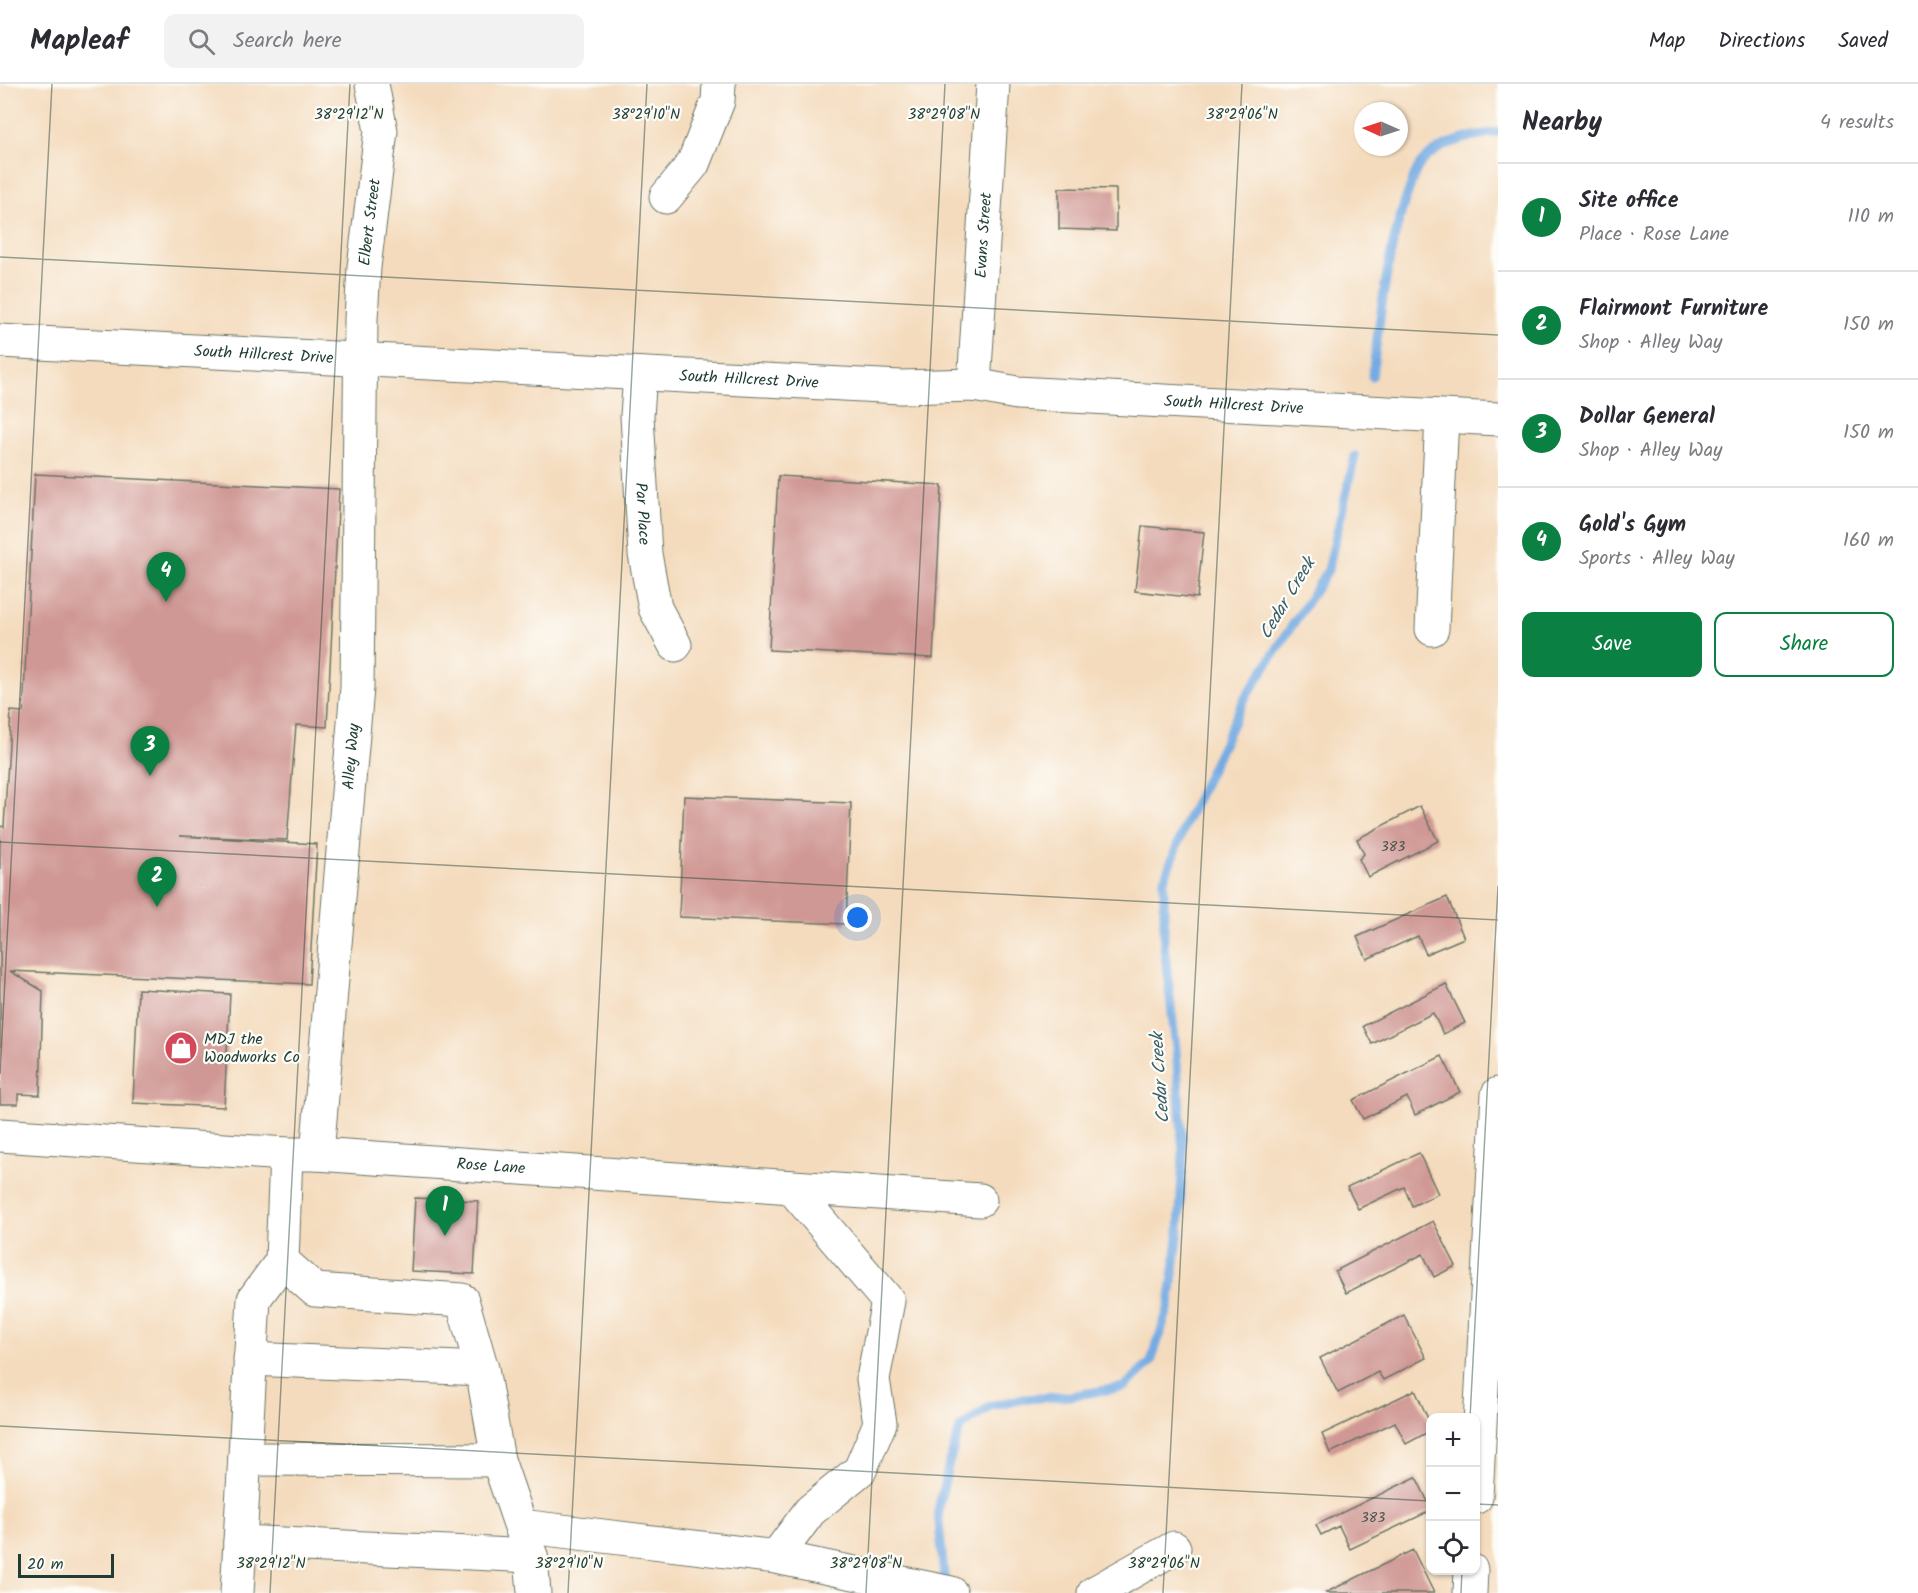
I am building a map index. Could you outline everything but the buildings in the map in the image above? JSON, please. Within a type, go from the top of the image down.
[{"type":"street","name":"Elbert Street","points":[[361,359],[364,267],[381,131],[372,84]]},
{"type":"street","points":[[666,197],[693,164],[718,101],[719,84]]},
{"type":"street","name":"Evans Street","points":[[974,386],[993,84]]},
{"type":"street","name":"South Hillcrest Drive","points":[[0,340],[901,387],[974,386],[1017,393],[1498,420]]},
{"type":"street","name":"Alley Way","points":[[282,1261],[302,1154],[357,688],[361,359]]},
{"type":"street","name":"Par Place","points":[[639,374],[637,416],[645,554],[655,608],[675,645]]},
{"type":"street","points":[[1432,629],[1442,417]]},
{"type":"street","points":[[1478,1467],[1498,1094]]},
{"type":"street","name":"Rose Lane","points":[[0,1135],[980,1200]]},
{"type":"street","points":[[776,1557],[810,1511],[860,1470],[880,1423],[873,1379],[888,1301],[791,1187]]},
{"type":"street","points":[[237,1593],[254,1299],[282,1261],[315,1290],[462,1300],[482,1369],[498,1460],[526,1541],[534,1593]]},
{"type":"street","points":[[250,1359],[482,1369]]},
{"type":"street","points":[[245,1459],[498,1460]]},
{"type":"street","points":[[240,1542],[526,1541],[776,1557],[941,1591]]},
{"type":"street","points":[[1094,1593],[1174,1548]]},
{"type":"street","points":[[1470,1593],[1471,1575]]},
{"type":"waterway","name":"Cedar Creek","points":[[1372,376],[1390,257],[1402,210],[1416,170],[1429,155],[1447,145],[1478,135],[1498,132]]},
{"type":"waterway","name":"Cedar Creek","points":[[945,1587],[938,1510],[960,1428],[990,1406],[1023,1399],[1070,1396],[1124,1387],[1151,1362],[1169,1306],[1179,1231],[1183,1154],[1176,1048],[1164,945],[1164,880],[1187,820],[1244,700],[1328,570],[1355,456]]},
{"type":"place","name":"Gold's Gym","points":[[166,602]]},
{"type":"place","name":"Dollar General","points":[[150,776]]},
{"type":"place","name":"Flairmont Furniture","points":[[157,907]]},
{"type":"place","name":"MDJ the Woodworks Co","points":[[181,1048]]},
{"type":"place","name":"Site office","points":[[445,1236]]}]
